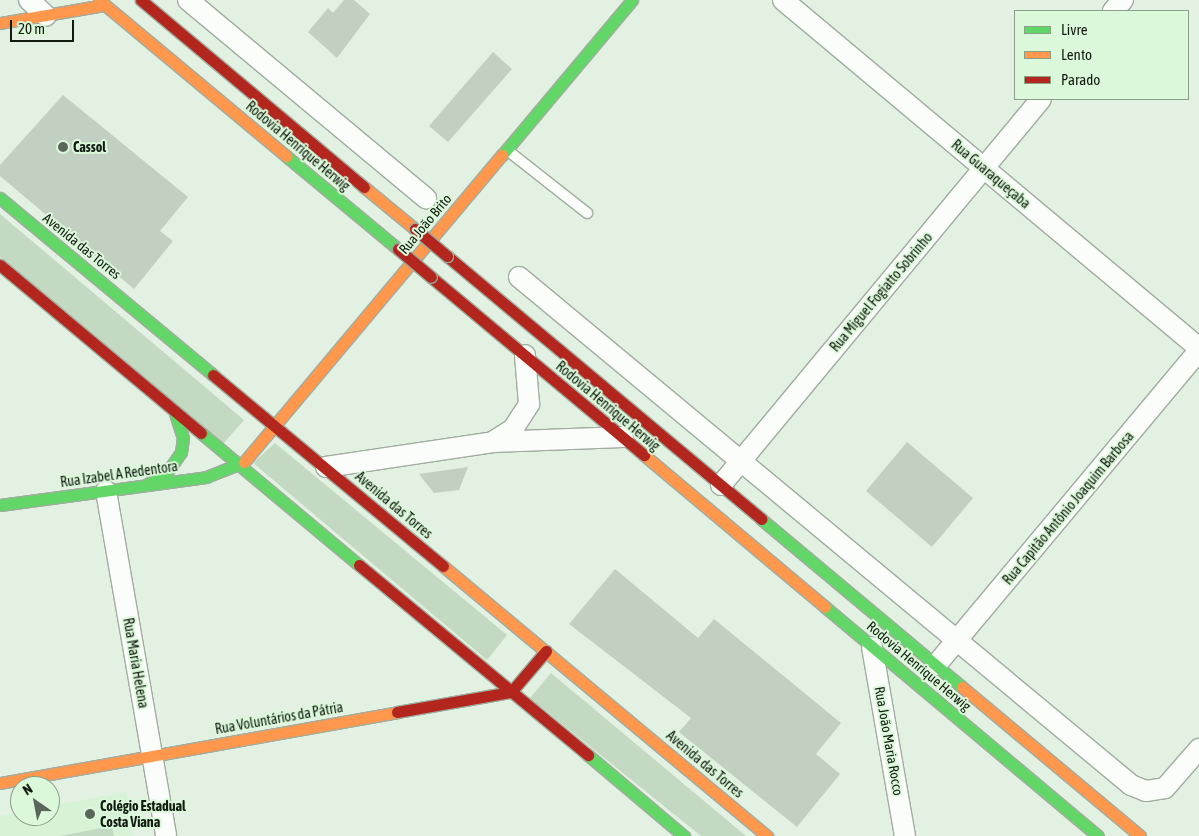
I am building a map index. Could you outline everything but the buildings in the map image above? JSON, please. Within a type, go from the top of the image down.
[{"type":"main road","name":"Rodovia Henrique Herwig","points":[[141,0],[1140,836]]},
{"type":"main road","name":"Rua João Brito","points":[[240,467],[632,0]]},
{"type":"main road","points":[[0,23],[46,16],[102,2]]},
{"type":"main road","name":"Rodovia Henrique Herwig","points":[[102,2],[1098,836]]},
{"type":"main road","name":"Avenida das Torres","points":[[0,198],[276,425],[767,836]]},
{"type":"main road","points":[[0,265],[684,836]]},
{"type":"main road","points":[[143,486],[165,475],[181,452],[183,438],[174,411]]},
{"type":"main road","name":"Rua Izabel A Redentora","points":[[0,505],[206,477],[240,467]]},
{"type":"main road","points":[[511,692],[546,651]]},
{"type":"main road","name":"Rua Voluntários da Pátria","points":[[0,783],[511,692]]},
{"type":"street","points":[[29,0],[46,16]]},
{"type":"street","points":[[188,0],[426,198]]},
{"type":"street","name":"Rua Guaraqueçaba","points":[[783,0],[1199,349]]},
{"type":"street","points":[[1114,10],[1122,0]]},
{"type":"street","name":"Rua Miguel Fogiatto Sobrinho","points":[[721,485],[1040,100]]},
{"type":"street","points":[[519,277],[1130,785],[1154,792],[1165,788],[1199,749]]},
{"type":"street","name":"Rua Capitão Antônio Joaquim Barbosa","points":[[936,665],[1199,349]]},
{"type":"street","points":[[493,442],[513,429],[529,404],[525,355]]},
{"type":"street","points":[[326,467],[493,442],[623,437]]},
{"type":"street","name":"Rua Maria Helena","points":[[106,491],[166,836]]},
{"type":"street","name":"Rua João Maria Rocco","points":[[872,647],[905,836]]},
{"type":"lane","points":[[507,150],[587,213]]},
{"type":"shaded area","points":[[0,214],[244,420],[223,444],[0,257]]},
{"type":"shaded area","points":[[275,443],[507,635],[487,660],[253,463]]},
{"type":"shaded area","points":[[551,673],[746,836],[701,836],[530,698]]},
{"type":"shaded area","name":"Colégio Estadual Costa Viana","points":[[126,792],[133,836],[0,836],[0,816],[10,814],[10,826],[60,826],[60,804]]},
{"type":"shaded area","points":[[112,826],[114,836],[60,836]]},
{"type":"traffic: fast","points":[[502,155],[632,0]]},
{"type":"traffic: fast","points":[[286,156],[398,249]]},
{"type":"traffic: fast","points":[[0,198],[213,375]]},
{"type":"traffic: fast","points":[[149,483],[165,475],[181,452],[183,438],[174,411]]},
{"type":"traffic: fast","points":[[201,433],[359,565]]},
{"type":"traffic: fast","points":[[0,505],[206,477],[244,462]]},
{"type":"traffic: fast","points":[[761,519],[962,687]]},
{"type":"traffic: fast","points":[[825,607],[1098,836]]},
{"type":"traffic: fast","points":[[588,755],[684,836]]},
{"type":"traffic: slow","points":[[99,0],[286,156]]},
{"type":"traffic: slow","points":[[0,23],[104,5]]},
{"type":"traffic: slow","points":[[244,462],[502,155]]},
{"type":"traffic: slow","points":[[364,187],[415,229]]},
{"type":"traffic: slow","points":[[644,455],[825,607]]},
{"type":"traffic: slow","points":[[443,566],[767,836]]},
{"type":"traffic: slow","points":[[962,687],[1140,836]]},
{"type":"traffic: slow","points":[[0,783],[397,712]]},
{"type":"traffic: jam","points":[[141,0],[364,187]]},
{"type":"traffic: jam","points":[[415,229],[447,256]]},
{"type":"traffic: jam","points":[[398,249],[431,277]]},
{"type":"traffic: jam","points":[[447,256],[761,519]]},
{"type":"traffic: jam","points":[[0,265],[201,433]]},
{"type":"traffic: jam","points":[[431,277],[644,455]]},
{"type":"traffic: jam","points":[[213,375],[443,566]]},
{"type":"traffic: jam","points":[[359,565],[588,755]]},
{"type":"traffic: jam","points":[[397,712],[511,692],[546,651]]},
{"type":"place","name":"Cassol","points":[[63,147]]},
{"type":"place","name":"Colégio Estadual Costa Viana","points":[[90,814]]}]
